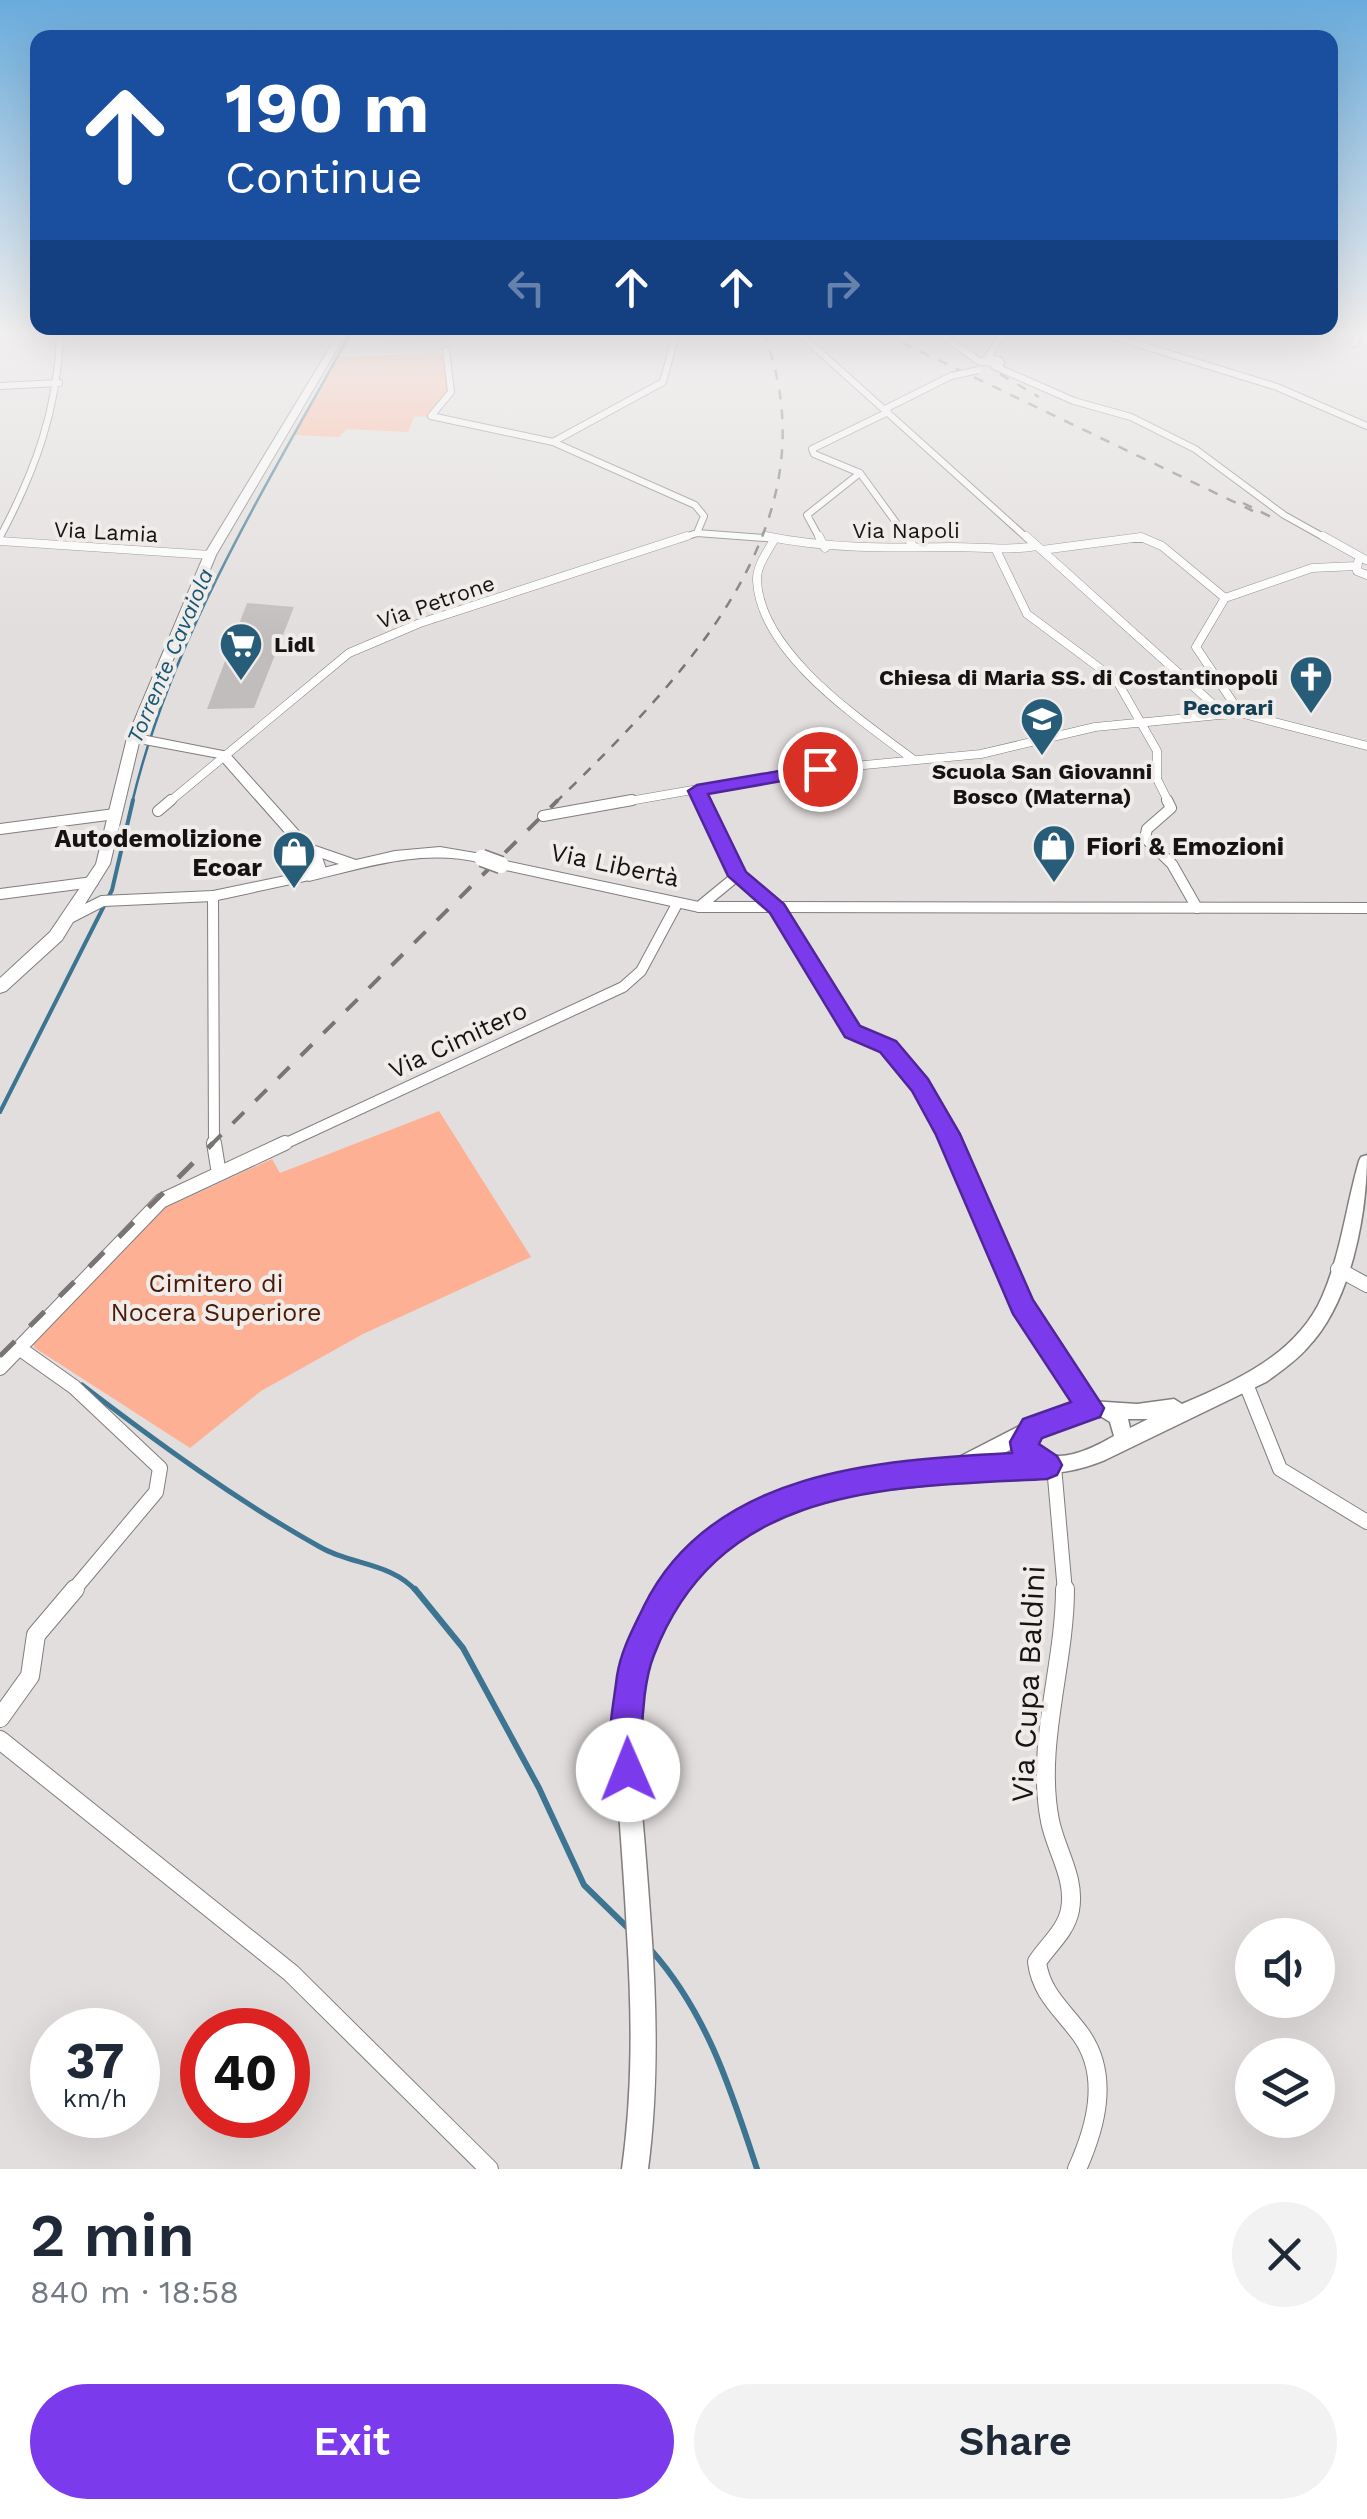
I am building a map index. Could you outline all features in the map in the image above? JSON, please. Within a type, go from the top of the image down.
[{"type":"main road","points":[[0,987],[47,947],[104,864],[134,738],[210,555],[282,435]]},
{"type":"main road","points":[[134,738],[220,753],[320,864],[309,876]]},
{"type":"main road","points":[[128,758],[171,745]]},
{"type":"main road","points":[[304,847],[336,860],[364,865]]},
{"type":"main road","name":"Via Libertà","points":[[101,901],[213,896],[446,850],[699,907],[1367,908]]},
{"type":"main road","points":[[65,924],[101,901],[94,882]]},
{"type":"street","name":"Via Lamia","points":[[44,435],[34,473],[0,539],[210,555]]},
{"type":"street","points":[[521,435],[553,442],[695,505],[704,516],[697,533]]},
{"type":"street","points":[[553,442],[565,435]]},
{"type":"street","points":[[837,435],[812,448],[814,454],[868,478],[913,546]]},
{"type":"street","points":[[915,435],[1224,715]]},
{"type":"street","points":[[1167,435],[1195,449],[1284,515],[1350,553],[1361,562],[1366,575]]},
{"type":"street","points":[[825,548],[807,515],[860,474]]},
{"type":"street","name":"Via Petrone","points":[[158,811],[220,753],[349,653],[420,623],[697,533],[775,538]]},
{"type":"street","name":"Via Napoli","points":[[775,538],[825,548],[913,546],[998,552],[1141,537],[1162,546],[1225,598]]},
{"type":"street","points":[[775,538],[756,577],[764,615],[797,660],[850,712],[914,760]]},
{"type":"street","points":[[998,552],[1026,614],[1116,681],[1158,751],[1156,779],[1172,802],[1171,808],[1147,829],[1145,838],[1172,864],[1198,908]]},
{"type":"street","points":[[1240,713],[1196,647],[1225,598],[1312,568],[1361,562]]},
{"type":"street","points":[[543,816],[802,771],[981,754],[1095,727],[1240,713],[1367,746]]},
{"type":"street","points":[[697,791],[737,880],[735,908]]},
{"type":"street","points":[[0,830],[115,814]]},
{"type":"street","points":[[699,907],[737,880]]},
{"type":"street","points":[[737,880],[777,909],[852,1031],[888,1046],[920,1085],[948,1134],[1023,1306],[1098,1408],[1118,1417],[1124,1440]]},
{"type":"street","points":[[0,894],[94,882]]},
{"type":"street","points":[[213,896],[214,1153],[220,1174]]},
{"type":"street","name":"Via Cimitero","points":[[0,1368],[162,1201],[623,987],[651,956],[677,904]]},
{"type":"street","points":[[635,2169],[641,2135],[643,1996],[626,1734],[630,1686],[648,1626],[687,1566],[715,1539],[764,1508],[813,1490],[948,1470],[1051,1465],[1100,1453],[1193,1404],[1246,1384],[1304,1340],[1322,1314],[1367,1161]]},
{"type":"street","points":[[1338,1269],[1367,1285]]},
{"type":"street","points":[[0,1718],[30,1676],[36,1635],[156,1492],[160,1468],[74,1386],[19,1348]]},
{"type":"street","points":[[1246,1384],[1280,1469],[1367,1522]]},
{"type":"street","points":[[948,1470],[992,1452],[1033,1428],[1098,1408],[1137,1412],[1193,1404]]},
{"type":"street","points":[[1033,1428],[1024,1442],[1025,1451],[1051,1465]]},
{"type":"street","name":"Via Cupa Baldini","points":[[1051,1465],[1064,1622],[1047,1768],[1048,1812],[1057,1854],[1070,1878],[1072,1904],[1064,1929],[1037,1962],[1042,1987],[1084,2038],[1100,2086],[1077,2169]]},
{"type":"street","points":[[0,1740],[291,1973],[489,2169]]},
{"type":"green space","name":"Cimitero di Nocera Superiore","points":[[439,1111],[531,1257],[363,1334],[261,1391],[190,1448],[35,1348],[32,1342],[154,1213],[272,1159],[280,1173]]},
{"type":"building","points":[[247,603],[294,607],[254,708],[207,709]]},
{"type":"waterway","name":"Torrente Cavaiola","points":[[132,803],[149,741],[197,620],[294,435]]},
{"type":"waterway","name":"Torrente Cavaiola","points":[[0,1112],[112,890],[133,800]]},
{"type":"waterway","points":[[82,1385],[258,1510],[332,1553],[396,1575],[417,1592]]},
{"type":"waterway","points":[[415,1589],[463,1648],[539,1788],[584,1885],[630,1930]]},
{"type":"waterway","points":[[651,1950],[671,1974],[702,2026],[727,2082],[757,2169]]},
{"type":"railway","points":[[558,800],[651,705],[696,651],[734,594],[763,534],[780,471],[781,435]]},
{"type":"railway","points":[[1095,435],[1253,511]]},
{"type":"railway","points":[[1243,503],[1275,519]]},
{"type":"railway","points":[[210,1146],[558,800]]},
{"type":"railway","points":[[555,803],[558,800]]},
{"type":"railway","points":[[210,1146],[213,1143]]},
{"type":"railway","points":[[0,1356],[210,1146]]},
{"type":"place","name":"Lidl","points":[[241,682]]},
{"type":"place","name":"Chiesa di Maria SS. di Costantinopoli","points":[[1311,715]]},
{"type":"place","name":"Scuola San Giovanni Bosco (Materna)","points":[[1042,757]]},
{"type":"place","name":"Fiori & Emozioni","points":[[1054,884]]},
{"type":"place","name":"Autodemolizione Ecoar","points":[[294,890]]},
{"type":"district","name":"Pecorari","points":[[1228,707]]},
{"type":"route","points":[[628,1770],[626,1734],[636,1656],[666,1594],[715,1539],[764,1508],[813,1490],[948,1470],[1047,1465],[1025,1451],[1024,1442],[1033,1428],[1090,1408],[1023,1306],[980,1216],[948,1134],[920,1085],[888,1046],[852,1031],[777,909],[738,876],[697,791],[820,769]]}]
